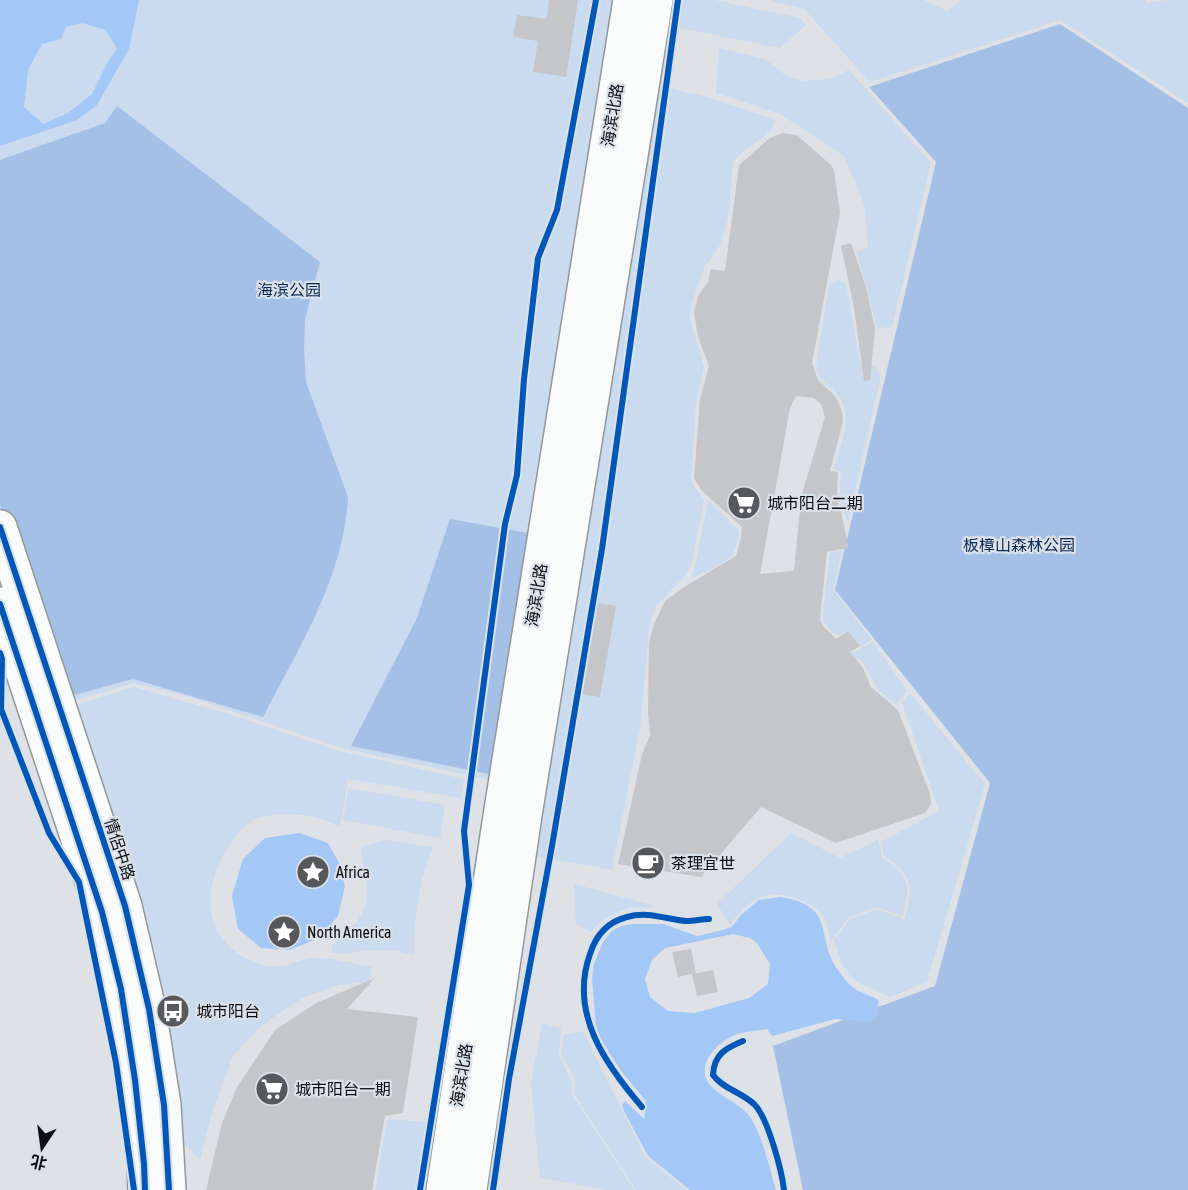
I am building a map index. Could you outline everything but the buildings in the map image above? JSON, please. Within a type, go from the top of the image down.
[{"type":"main road","name":"海滨北路","points":[[443,1190],[502,798],[630,0]]},
{"type":"main road","name":"海滨北路","points":[[470,1190],[525,815],[656,0]]},
{"type":"main road","name":"情侶中路","points":[[0,527],[125,906],[148,1009],[164,1105],[170,1190]]},
{"type":"main road","points":[[0,603],[102,912],[121,989],[137,1101],[145,1190]]},
{"type":"green space","name":"海滨公园","points":[[0,0],[629,0],[505,783],[342,748],[193,698],[134,683],[59,705],[0,525]]},
{"type":"green space","points":[[659,0],[714,0],[800,18],[806,25],[780,48],[655,23]]},
{"type":"green space","points":[[771,0],[924,0],[947,11],[961,0],[1145,0],[1146,3],[1188,0],[1188,103],[1060,20],[870,82],[804,9]]},
{"type":"green space","name":"板樟山森林公园","points":[[1060,24],[1188,108],[1188,1190],[803,1190],[773,1046],[935,986],[990,783],[835,590],[936,162],[869,87]]},
{"type":"green space","points":[[719,48],[765,59],[784,74],[802,81],[829,79],[849,70],[931,163],[892,327],[877,328],[857,252],[868,247],[864,204],[844,156],[780,114],[716,93]]},
{"type":"green space","points":[[646,83],[708,97],[775,120],[772,129],[766,135],[746,149],[733,162],[728,219],[720,245],[704,268],[692,303],[690,319],[704,367],[696,404],[691,479],[704,500],[691,565],[685,576],[657,605],[650,622],[640,729],[612,870],[524,854]]},
{"type":"green space","points":[[117,106],[320,262],[305,319],[306,382],[348,497],[345,527],[329,583],[318,611],[263,717],[133,679],[63,698],[0,504],[0,160],[105,123]]},
{"type":"green space","points":[[837,279],[846,284],[860,362],[874,366],[881,376],[848,521],[840,496],[841,471],[834,469],[845,430],[845,410],[842,401],[822,379],[816,368],[828,290],[830,284]]},
{"type":"green space","points":[[708,500],[739,531],[736,546],[730,558],[691,579],[695,566]]},
{"type":"green space","points":[[450,519],[539,535],[499,776],[351,746],[417,618]]},
{"type":"green space","points":[[842,550],[833,590],[872,639],[861,647],[848,630],[840,635],[833,633],[822,619],[830,553]]},
{"type":"green space","points":[[873,642],[907,691],[896,705],[878,690],[862,661],[847,655]]},
{"type":"green space","points":[[133,687],[232,715],[339,751],[464,779],[461,798],[348,779],[340,826],[303,815],[262,817],[246,825],[230,844],[220,861],[211,896],[216,929],[226,943],[240,955],[268,966],[283,966],[317,958],[371,966],[370,982],[339,985],[304,997],[261,1026],[233,1056],[212,1113],[200,1160],[174,1133],[66,708]]},
{"type":"green space","points":[[910,693],[985,784],[927,982],[890,997],[867,987],[847,972],[834,940],[850,919],[877,909],[905,920],[909,883],[901,870],[884,856],[881,842],[939,811],[902,702]]},
{"type":"green space","points":[[349,788],[445,805],[440,838],[343,820]]},
{"type":"green space","points":[[791,833],[840,858],[878,840],[882,857],[898,870],[906,882],[907,895],[903,916],[877,907],[848,918],[830,942],[825,919],[812,906],[794,897],[775,895],[753,901],[730,925],[717,904]]},
{"type":"green space","points":[[387,840],[433,847],[418,900],[415,955],[382,950],[334,953],[331,946],[355,924],[365,904],[366,881],[360,850],[366,845]]},
{"type":"green space","points":[[574,884],[655,906],[636,907],[617,912],[605,918],[591,932],[576,924]]},
{"type":"green space","points":[[542,1023],[561,1028],[559,1055],[572,1082],[571,1093],[634,1190],[610,1190],[540,1178],[531,1084]]},
{"type":"green space","points":[[583,1031],[645,1157],[687,1190],[636,1190],[573,1092],[576,1082],[561,1053],[564,1035]]},
{"type":"green space","points":[[387,1119],[427,1122],[416,1190],[375,1190]]},
{"type":"shaded area","points":[[0,0],[139,0],[129,49],[97,105],[77,120],[0,146]],"holes":[[[83,23],[106,30],[117,49],[108,61],[92,94],[68,113],[43,124],[24,107],[28,70],[42,44],[61,39],[66,27]]]},
{"type":"shaded area","points":[[299,833],[328,843],[339,863],[345,886],[338,916],[320,938],[289,950],[261,948],[238,929],[232,896],[243,859],[265,838]]},
{"type":"shaded area","points":[[780,897],[798,901],[810,907],[818,915],[822,924],[827,946],[838,970],[854,988],[878,1000],[878,1010],[869,1022],[835,1019],[772,1036],[767,1029],[751,1031],[735,1035],[720,1044],[705,1065],[707,1081],[718,1092],[744,1110],[752,1120],[763,1145],[776,1190],[690,1190],[648,1156],[624,1111],[622,1105],[625,1101],[644,1119],[646,1101],[622,1072],[603,1043],[596,1026],[592,979],[594,964],[603,942],[612,931],[621,926],[663,924],[697,936],[732,927],[741,915],[759,900]],"holes":[[[733,934],[750,938],[757,943],[770,964],[768,984],[749,998],[695,1013],[668,1011],[650,997],[645,979],[652,960],[665,948]]]},
{"type":"cycle path","points":[[420,1190],[469,885],[464,831],[505,524],[517,475],[524,379],[538,258],[557,210],[596,0]]},
{"type":"cycle path","points":[[493,1190],[509,1079],[552,846],[602,549],[678,0]]},
{"type":"cycle path","points":[[0,527],[125,906],[149,1009],[164,1105],[169,1190]]},
{"type":"cycle path","points":[[0,604],[102,912],[121,989],[135,1080],[145,1190]]},
{"type":"cycle path","points":[[0,653],[2,659],[1,709],[49,833],[79,882],[116,1063],[134,1190]]},
{"type":"cycle path","points":[[642,1107],[615,1073],[594,1036],[587,1017],[584,997],[585,976],[590,954],[603,930],[620,919],[635,915],[686,921],[709,919]]},
{"type":"cycle path","points":[[743,1041],[731,1046],[718,1057],[713,1075],[722,1084],[750,1101],[760,1112],[774,1146],[784,1190]]},
{"type":"place","name":"城市阳台二期","points":[[744,503]]},
{"type":"place","name":"茶理宜世","points":[[648,863]]},
{"type":"place","name":"Africa","points":[[313,872]]},
{"type":"place","name":"North America","points":[[284,932]]},
{"type":"place","name":"城市阳台","points":[[173,1011]]},
{"type":"place","name":"城市阳台一期","points":[[272,1089]]}]
